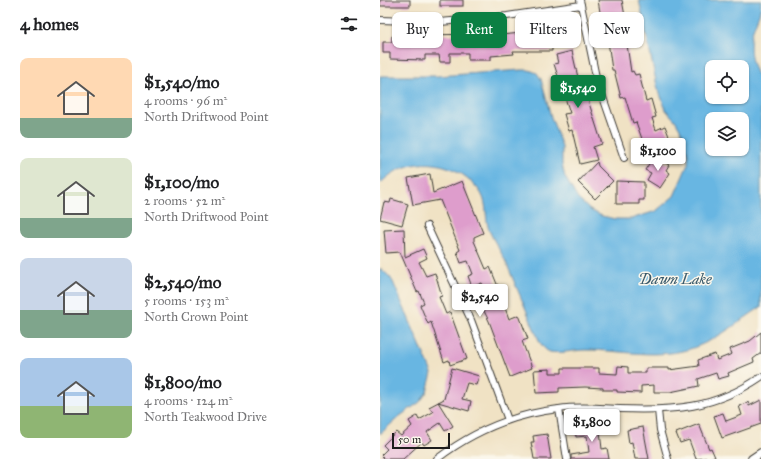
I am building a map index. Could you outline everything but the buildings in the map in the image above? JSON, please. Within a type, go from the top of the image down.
[{"type":"street","points":[[380,20],[455,20],[507,16],[581,2],[596,77],[624,158]]},
{"type":"street","points":[[427,226],[471,320],[508,420]]},
{"type":"street","points":[[438,459],[476,434],[508,420],[559,408],[587,407],[658,410],[676,409],[720,400],[761,377]]},
{"type":"street","points":[[559,408],[568,459]]},
{"type":"street","points":[[658,410],[660,430],[668,459]]},
{"type":"street","points":[[752,459],[761,452]]},
{"type":"water","name":"Dawn Lake","points":[[639,0],[761,0],[760,11],[752,34],[750,48],[754,69],[761,81],[761,307],[711,340],[680,352],[640,354],[586,350],[558,353],[546,350],[539,340],[505,260],[492,238],[489,230],[484,199],[478,189],[468,179],[456,171],[444,166],[417,164],[403,168],[391,174],[380,184],[380,76],[438,76],[521,70],[529,70],[537,73],[541,79],[551,117],[562,147],[562,165],[565,177],[578,199],[590,210],[602,216],[615,219],[631,219],[656,211],[674,196],[688,164],[688,154],[682,132],[675,120],[666,110],[657,86],[644,24],[644,12],[642,12]]},
{"type":"water","points":[[380,268],[390,277],[393,282],[432,373],[427,392],[420,402],[400,416],[380,434]]}]
